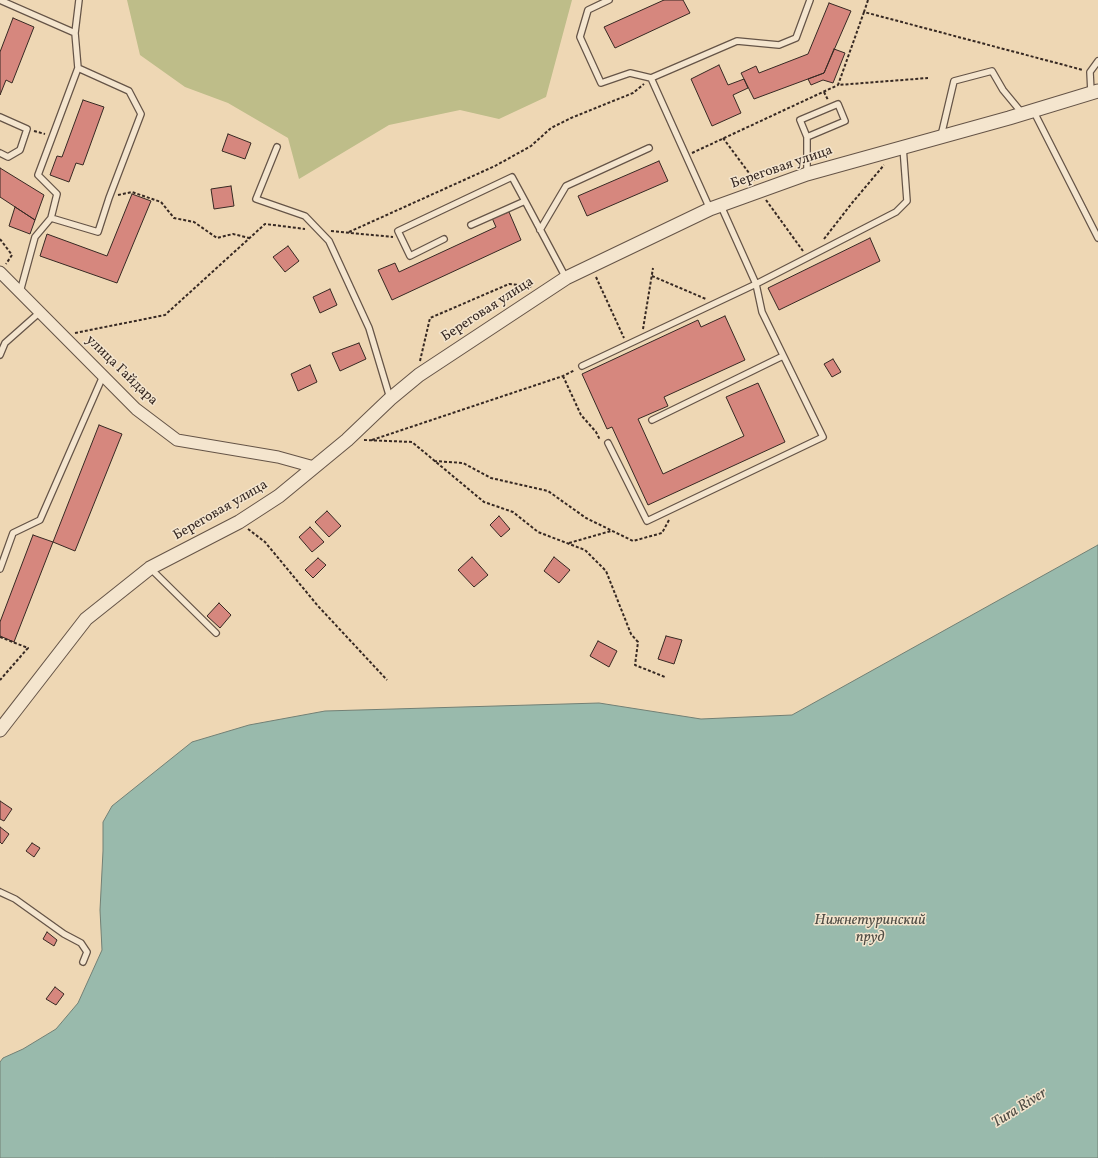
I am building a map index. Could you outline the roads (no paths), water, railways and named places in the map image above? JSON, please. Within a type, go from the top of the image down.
[{"type":"street","name":"Береговая улица","points":[[0,730],[86,619],[150,568],[239,522],[279,496],[347,440],[390,399],[416,377],[566,278],[716,207],[807,174],[1094,92]]},
{"type":"street","name":"улица Гайдара","points":[[0,272],[136,409],[177,440],[278,457],[314,467]]},
{"type":"lane","points":[[20,292],[35,237],[51,218],[57,194],[38,175],[78,68],[75,33],[79,0]]},
{"type":"lane","points":[[609,0],[588,10],[580,38],[601,83],[630,73],[651,78],[737,41],[779,45],[796,38],[810,0]]},
{"type":"lane","points":[[1,2],[75,33]]},
{"type":"lane","points":[[1094,92],[1090,72],[1098,62]]},
{"type":"lane","points":[[51,218],[98,232],[140,114],[129,91],[78,68]]},
{"type":"lane","points":[[941,136],[954,82],[992,71],[1003,90],[1027,112],[1098,238]]},
{"type":"lane","points":[[608,443],[647,521],[822,437],[762,312],[756,284],[716,207],[686,156],[651,78]]},
{"type":"lane","points":[[807,137],[845,122],[838,104],[800,120],[807,137],[807,174]]},
{"type":"lane","points":[[0,117],[27,129],[20,150],[8,157],[0,153]]},
{"type":"lane","points":[[277,147],[256,199],[305,216],[329,241],[369,328],[390,399]]},
{"type":"lane","points":[[540,230],[566,186],[649,148]]},
{"type":"lane","points":[[582,366],[756,284],[896,212],[907,201],[900,148]]},
{"type":"lane","points":[[444,240],[410,256],[398,231],[512,176],[566,278]]},
{"type":"lane","points":[[471,225],[525,201]]},
{"type":"lane","points":[[0,355],[5,343],[40,312]]},
{"type":"lane","points":[[652,420],[783,356]]},
{"type":"lane","points":[[0,569],[13,533],[40,520],[103,376]]},
{"type":"lane","points":[[150,568],[216,633]]},
{"type":"lane","points":[[0,892],[15,899],[64,934],[81,943],[87,952],[83,962]]},
{"type":"water","name":"Нижнетуринский пруд","points":[[1098,545],[1098,1158],[0,1158],[0,1062],[3,1058],[23,1049],[56,1029],[78,1003],[102,950],[100,910],[103,822],[112,806],[192,742],[249,725],[325,711],[599,703],[701,719],[792,715]]},
{"type":"water label","name":"Tura River","points":[[1020,1109]]}]
